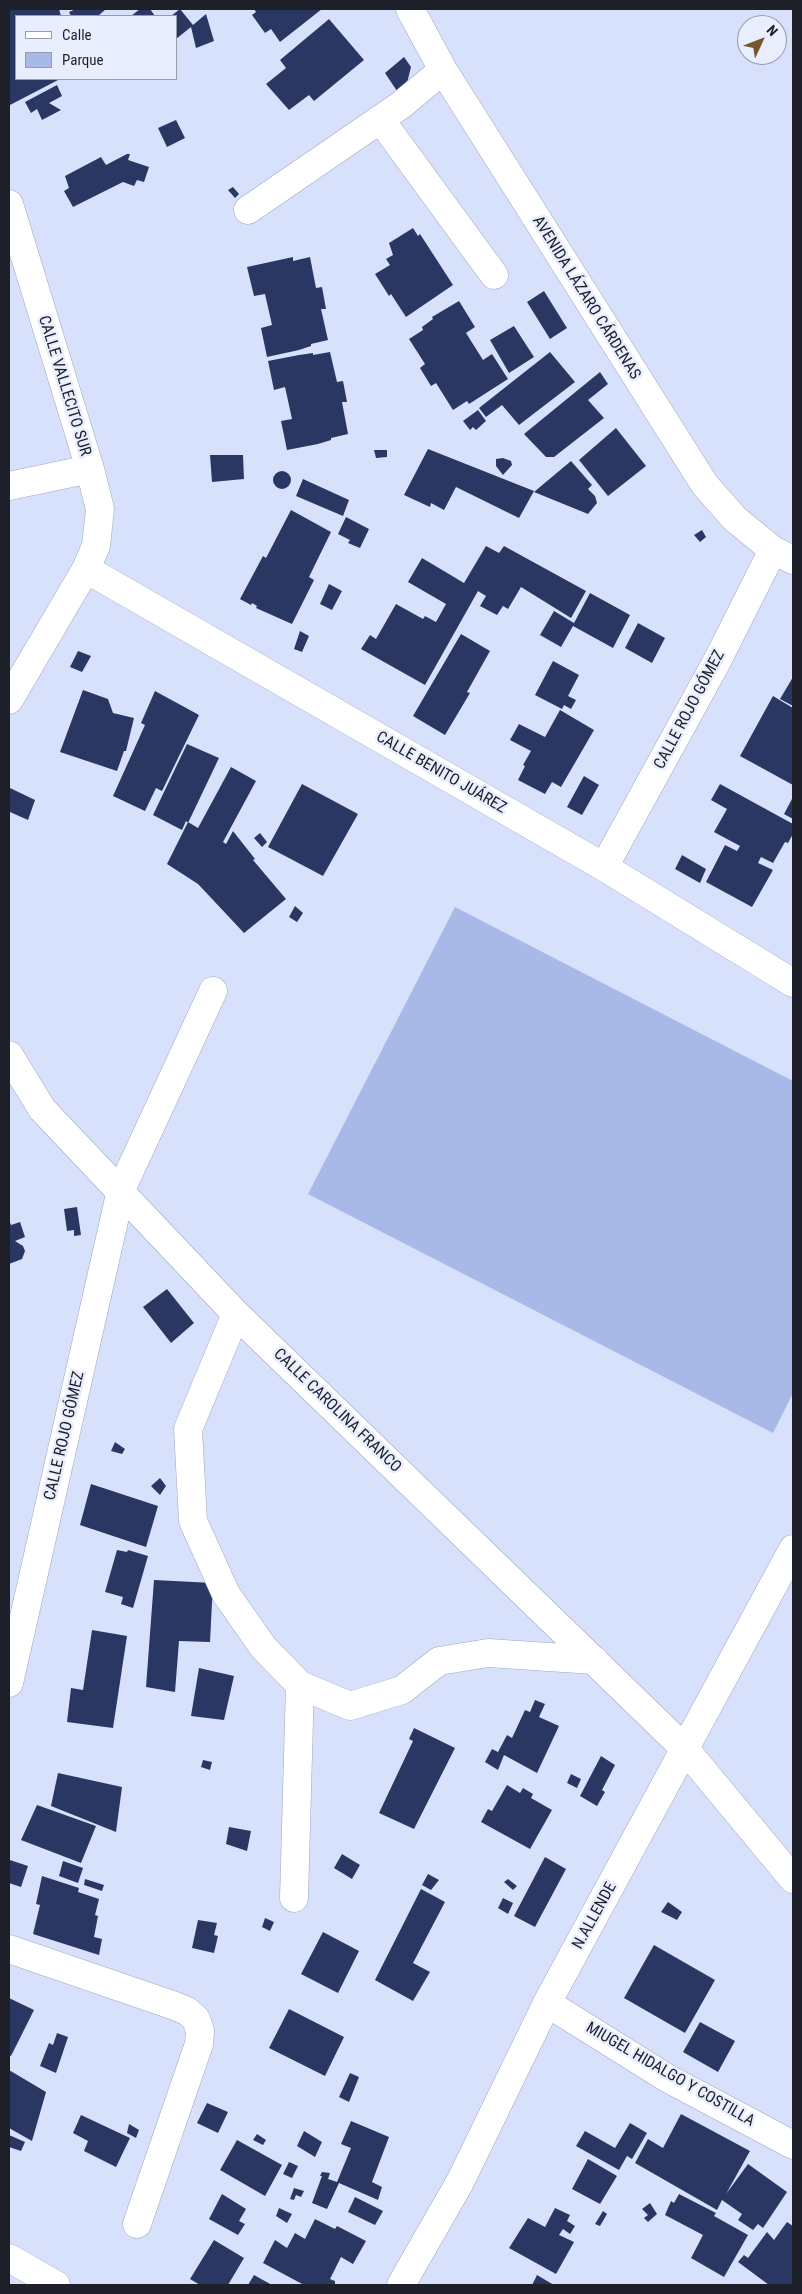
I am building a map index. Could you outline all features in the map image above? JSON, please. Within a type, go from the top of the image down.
[{"type":"street","name":"AVENIDA LÁZARO CÁRDENAS","points":[[410,9],[443,70],[705,486],[735,519],[783,555]]},
{"type":"street","points":[[248,210],[401,105],[443,70]]},
{"type":"street","points":[[380,119],[494,275]]},
{"type":"street","name":"CALLE VALLECITO SUR","points":[[9,204],[16,252],[90,468],[100,509],[96,546],[86,569]]},
{"type":"street","points":[[9,486],[90,468]]},
{"type":"street","name":"CALLE ROJO GÓMEZ","points":[[604,867],[716,663],[783,555]]},
{"type":"street","points":[[9,700],[86,569]]},
{"type":"street","name":"CALLE BENITO JUÁREZ","points":[[86,569],[604,867],[793,983]]},
{"type":"street","name":"CALLE ROJO GÓMEZ","points":[[9,1682],[121,1190],[213,991]]},
{"type":"street","name":"CALLE CAROLINA FRANCO","points":[[9,1055],[42,1109],[121,1190],[236,1314],[685,1749],[793,1879]]},
{"type":"street","points":[[236,1314],[188,1429],[193,1521],[226,1594],[264,1647],[300,1685],[350,1706],[402,1690],[439,1661],[488,1653],[594,1660]]},
{"type":"street","name":"N.ALLENDE","points":[[401,2285],[460,2182],[547,2003],[793,1549]]},
{"type":"street","points":[[294,1898],[300,1685]]},
{"type":"street","points":[[9,1949],[175,2006],[187,2011],[196,2019],[200,2031],[199,2044],[136,2224]]},
{"type":"street","name":"MIUGEL HIDALGO Y COSTILLA","points":[[547,2003],[667,2078],[793,2145]]},
{"type":"street","points":[[9,2258],[56,2285]]},
{"type":"green space","points":[[455,907],[793,1081],[793,1393],[773,1433],[308,1194]]},
{"type":"building","points":[[9,9],[59,9],[61,15],[15,15],[15,80],[58,80],[10,105]]},
{"type":"building","points":[[76,9],[106,9],[99,15],[70,15],[69,12]]},
{"type":"building","points":[[140,9],[150,9],[154,15],[132,15]]},
{"type":"building","points":[[180,9],[193,25],[206,14],[214,41],[196,48],[191,27],[178,37],[178,15],[172,15]]},
{"type":"building","points":[[254,9],[322,9],[280,42],[271,29],[265,33],[252,15],[256,12]]},
{"type":"building","points":[[329,19],[364,60],[314,101],[309,95],[289,110],[266,84],[286,68],[280,60]]},
{"type":"building","points":[[404,57],[411,67],[407,83],[399,94],[385,73]]},
{"type":"building","points":[[57,85],[62,96],[49,103],[61,110],[42,120],[37,109],[31,113],[25,102]]},
{"type":"building","points":[[176,120],[185,138],[167,147],[158,128]]},
{"type":"building","points":[[130,154],[128,160],[149,167],[144,182],[137,180],[134,186],[123,182],[73,207],[64,191],[69,188],[65,176],[101,157],[106,165]]},
{"type":"building","points":[[233,187],[239,194],[235,198],[228,190]]},
{"type":"building","points":[[413,228],[418,236],[420,234],[453,285],[406,317],[391,294],[389,296],[375,274],[390,265],[386,259],[393,255],[389,243]]},
{"type":"building","points":[[293,257],[293,261],[310,257],[316,288],[322,287],[326,309],[321,309],[328,340],[311,344],[311,346],[299,350],[267,357],[261,328],[272,325],[265,294],[254,296],[247,267]]},
{"type":"building","points":[[544,291],[567,328],[550,339],[527,302]]},
{"type":"building","points":[[459,301],[475,327],[466,333],[483,360],[492,354],[508,379],[469,404],[467,401],[453,410],[436,383],[431,386],[420,368],[425,364],[409,339],[423,330],[422,327],[433,319],[432,317]]},
{"type":"building","points":[[514,326],[534,357],[509,373],[490,340]]},
{"type":"building","points":[[330,352],[337,382],[343,381],[347,402],[342,402],[348,434],[331,438],[331,440],[318,444],[287,450],[281,421],[292,419],[285,387],[274,390],[268,361]]},
{"type":"building","points":[[550,352],[575,382],[519,425],[502,405],[486,417],[479,408]]},
{"type":"building","points":[[600,372],[608,384],[588,400],[604,418],[554,457],[546,457],[524,434]]},
{"type":"building","points":[[478,410],[486,421],[476,430],[473,427],[470,430],[463,421]]},
{"type":"building","points":[[616,428],[646,466],[608,496],[579,460]]},
{"type":"building","points":[[428,449],[534,491],[519,518],[456,487],[444,510],[431,503],[430,507],[404,495]]},
{"type":"building","points":[[374,450],[387,450],[387,457],[376,458]]},
{"type":"building","points":[[210,455],[243,455],[244,479],[212,482]]},
{"type":"building","points":[[503,458],[511,461],[512,465],[503,475],[496,466],[496,459]]},
{"type":"building","points":[[571,461],[592,485],[588,489],[595,496],[597,503],[588,514],[534,492]]},
{"type":"building","points":[[282,471],[288,474],[291,480],[288,486],[282,489],[276,486],[273,480],[276,474]]},
{"type":"building","points":[[303,479],[349,500],[343,516],[296,496]]},
{"type":"building","points":[[291,510],[331,532],[309,577],[314,580],[292,624],[256,608],[257,606],[252,603],[251,605],[240,599],[263,556],[266,558]]},
{"type":"building","points":[[346,517],[369,529],[360,548],[348,543],[350,540],[338,534]]},
{"type":"building","points":[[702,530],[706,537],[700,542],[694,535]]},
{"type":"building","points":[[486,546],[499,553],[504,546],[586,591],[571,618],[521,587],[508,609],[503,606],[497,615],[480,606],[486,596],[478,591],[425,685],[361,649],[370,635],[376,639],[396,604],[423,619],[425,616],[436,622],[446,604],[408,582],[422,558],[464,583]]},
{"type":"building","points":[[329,584],[342,591],[332,610],[320,604]]},
{"type":"building","points":[[590,593],[630,615],[613,648],[573,626],[561,647],[540,635],[554,611],[574,623]]},
{"type":"building","points":[[638,623],[665,638],[652,663],[625,648]]},
{"type":"building","points":[[300,631],[309,636],[302,652],[294,649]]},
{"type":"building","points":[[461,634],[490,651],[467,692],[470,693],[445,735],[413,716]]},
{"type":"building","points":[[78,651],[91,656],[82,672],[70,667]]},
{"type":"building","points":[[553,661],[579,675],[568,696],[576,700],[571,709],[564,705],[562,709],[535,695]]},
{"type":"building","points":[[793,677],[793,706],[780,699]]},
{"type":"building","points":[[83,690],[108,699],[113,713],[134,718],[126,751],[124,751],[117,771],[60,752]]},
{"type":"building","points":[[155,691],[199,715],[162,791],[156,788],[145,811],[113,796],[145,725],[141,723]]},
{"type":"building","points":[[773,696],[793,708],[793,785],[740,756]]},
{"type":"building","points":[[560,710],[594,730],[561,787],[552,782],[545,794],[518,780],[525,766],[523,765],[531,751],[510,740],[519,724],[545,737]]},
{"type":"building","points":[[187,744],[219,758],[188,823],[186,821],[182,830],[153,815]]},
{"type":"building","points":[[231,767],[256,781],[223,842],[226,844],[233,831],[255,859],[253,860],[286,899],[244,933],[198,884],[167,864],[188,822],[198,828]]},
{"type":"building","points":[[584,776],[599,785],[582,815],[567,807]]},
{"type":"building","points":[[302,784],[358,814],[323,876],[268,847]]},
{"type":"building","points":[[720,784],[793,824],[793,834],[788,843],[785,842],[773,863],[761,857],[758,863],[773,870],[752,907],[706,882],[725,845],[737,851],[740,846],[714,832],[727,809],[711,800]]},
{"type":"building","points":[[10,788],[35,800],[28,820],[10,812],[9,815]]},
{"type":"building","points":[[793,797],[793,819],[784,814]]},
{"type":"building","points":[[260,833],[267,842],[262,847],[254,838]]},
{"type":"building","points":[[682,855],[706,869],[700,883],[675,869]]},
{"type":"building","points":[[295,906],[303,913],[297,922],[289,917]]},
{"type":"building","points":[[77,1207],[81,1235],[74,1236],[74,1230],[67,1231],[64,1209]]},
{"type":"building","points":[[9,1220],[11,1225],[20,1222],[25,1237],[15,1241],[23,1246],[25,1251],[22,1259],[9,1264]]},
{"type":"building","points":[[167,1289],[194,1323],[171,1343],[143,1307]]},
{"type":"building","points":[[115,1442],[125,1449],[122,1454],[111,1451]]},
{"type":"building","points":[[160,1478],[166,1486],[160,1495],[151,1486]]},
{"type":"building","points":[[91,1484],[158,1506],[146,1547],[80,1525]]},
{"type":"building","points":[[117,1550],[127,1552],[128,1550],[148,1556],[133,1608],[121,1604],[123,1597],[105,1592]]},
{"type":"building","points":[[154,1580],[213,1583],[210,1642],[179,1641],[175,1692],[146,1687]]},
{"type":"building","points":[[92,1630],[127,1636],[113,1728],[67,1722],[71,1688],[83,1690]]},
{"type":"building","points":[[199,1668],[234,1676],[224,1720],[191,1716]]},
{"type":"building","points":[[535,1700],[545,1704],[539,1717],[559,1726],[537,1773],[504,1755],[498,1770],[485,1762],[492,1749],[498,1752],[507,1735],[512,1738],[525,1710],[530,1712]]},
{"type":"building","points":[[414,1728],[455,1748],[414,1829],[379,1813],[413,1741],[409,1739]]},
{"type":"building","points":[[601,1756],[615,1765],[602,1790],[605,1792],[597,1806],[580,1796]]},
{"type":"building","points":[[203,1760],[212,1762],[210,1770],[201,1767]]},
{"type":"building","points":[[58,1773],[122,1787],[116,1832],[51,1806]]},
{"type":"building","points":[[571,1774],[581,1779],[577,1788],[567,1783]]},
{"type":"building","points":[[507,1785],[520,1793],[523,1788],[533,1794],[531,1798],[552,1810],[530,1849],[481,1822],[488,1809],[492,1811]]},
{"type":"building","points":[[37,1805],[96,1826],[81,1863],[21,1840]]},
{"type":"building","points":[[229,1827],[251,1831],[247,1851],[226,1844]]},
{"type":"building","points":[[342,1854],[360,1865],[352,1879],[334,1868]]},
{"type":"building","points":[[545,1857],[566,1869],[535,1927],[514,1916]]},
{"type":"building","points":[[10,1860],[28,1866],[21,1887],[9,1883]]},
{"type":"building","points":[[63,1861],[83,1868],[78,1883],[59,1876]]},
{"type":"building","points":[[428,1874],[439,1880],[431,1890],[422,1885]]},
{"type":"building","points":[[42,1876],[79,1888],[78,1892],[99,1899],[95,1915],[98,1916],[94,1937],[102,1939],[99,1955],[33,1934],[40,1905],[36,1904]]},
{"type":"building","points":[[85,1879],[104,1885],[102,1891],[84,1885]]},
{"type":"building","points":[[508,1879],[517,1886],[513,1890],[504,1882]]},
{"type":"building","points":[[421,1889],[445,1902],[413,1963],[430,1972],[413,2001],[375,1980]]},
{"type":"building","points":[[503,1898],[513,1903],[508,1914],[498,1908]]},
{"type":"building","points":[[668,1902],[682,1912],[677,1920],[661,1912]]},
{"type":"building","points":[[265,1918],[274,1922],[270,1931],[262,1927]]},
{"type":"building","points":[[198,1920],[217,1923],[214,1935],[218,1936],[214,1953],[192,1948]]},
{"type":"building","points":[[323,1932],[359,1951],[338,1993],[301,1974]]},
{"type":"building","points":[[654,1945],[715,1980],[685,2033],[624,1998]]},
{"type":"building","points":[[9,1998],[34,2010],[11,2056],[9,2055]]},
{"type":"building","points":[[289,2009],[344,2037],[325,2076],[269,2048]]},
{"type":"building","points":[[700,2022],[735,2041],[718,2072],[683,2052]]},
{"type":"building","points":[[57,2033],[68,2037],[56,2073],[40,2066],[49,2043],[53,2045]]},
{"type":"building","points":[[9,2070],[46,2092],[32,2141],[9,2128]]},
{"type":"building","points":[[350,2073],[359,2077],[349,2102],[339,2097]]},
{"type":"building","points":[[207,2103],[228,2112],[218,2133],[197,2123]]},
{"type":"building","points":[[681,2114],[750,2151],[726,2194],[748,2164],[787,2192],[763,2228],[758,2224],[753,2230],[738,2220],[742,2214],[722,2200],[717,2210],[635,2163],[648,2139],[663,2148]]},
{"type":"building","points":[[81,2115],[130,2138],[116,2167],[84,2151],[88,2141],[73,2133]]},
{"type":"building","points":[[351,2121],[389,2137],[372,2182],[382,2187],[378,2200],[339,2183],[327,2209],[312,2203],[322,2172],[330,2173],[328,2179],[337,2182],[351,2148],[341,2144]]},
{"type":"building","points":[[630,2123],[647,2133],[632,2159],[627,2156],[619,2170],[576,2146],[585,2131],[615,2148]]},
{"type":"building","points":[[129,2124],[139,2130],[136,2138],[127,2133]]},
{"type":"building","points":[[304,2131],[322,2142],[315,2157],[297,2146]]},
{"type":"building","points":[[257,2134],[266,2140],[263,2145],[253,2140]]},
{"type":"building","points":[[9,2135],[25,2142],[21,2151],[9,2147]]},
{"type":"building","points":[[237,2140],[282,2165],[265,2196],[220,2170]]},
{"type":"building","points":[[588,2159],[617,2176],[600,2204],[572,2189]]},
{"type":"building","points":[[289,2162],[298,2166],[292,2178],[283,2174]]},
{"type":"building","points":[[294,2188],[304,2191],[301,2197],[296,2195],[294,2200],[290,2199]]},
{"type":"building","points":[[222,2194],[246,2209],[239,2221],[245,2224],[238,2235],[209,2219]]},
{"type":"building","points":[[679,2194],[716,2213],[714,2216],[748,2235],[724,2277],[691,2258],[703,2235],[665,2215],[671,2201],[674,2203]]},
{"type":"building","points":[[355,2197],[383,2211],[375,2225],[348,2212]]},
{"type":"building","points":[[650,2203],[657,2214],[648,2222],[644,2218],[648,2215],[642,2209]]},
{"type":"building","points":[[279,2208],[292,2214],[287,2223],[276,2216]]},
{"type":"building","points":[[555,2208],[570,2215],[567,2221],[575,2226],[570,2234],[563,2229],[559,2235],[574,2242],[556,2274],[509,2248],[528,2218],[545,2227]]},
{"type":"building","points":[[603,2211],[607,2214],[600,2226],[595,2224]]},
{"type":"building","points":[[315,2219],[335,2229],[337,2226],[366,2241],[353,2264],[341,2257],[330,2279],[335,2281],[335,2285],[304,2285],[263,2263],[275,2240],[287,2248],[295,2233],[305,2239]]},
{"type":"building","points":[[787,2222],[793,2226],[793,2285],[769,2285],[738,2262],[744,2255],[748,2258],[767,2232],[774,2240]]},
{"type":"building","points":[[214,2240],[244,2258],[228,2285],[200,2285],[190,2279]]},
{"type":"building","points":[[254,2275],[272,2285],[248,2285]]},
{"type":"building","points":[[537,2275],[554,2285],[532,2285]]}]
